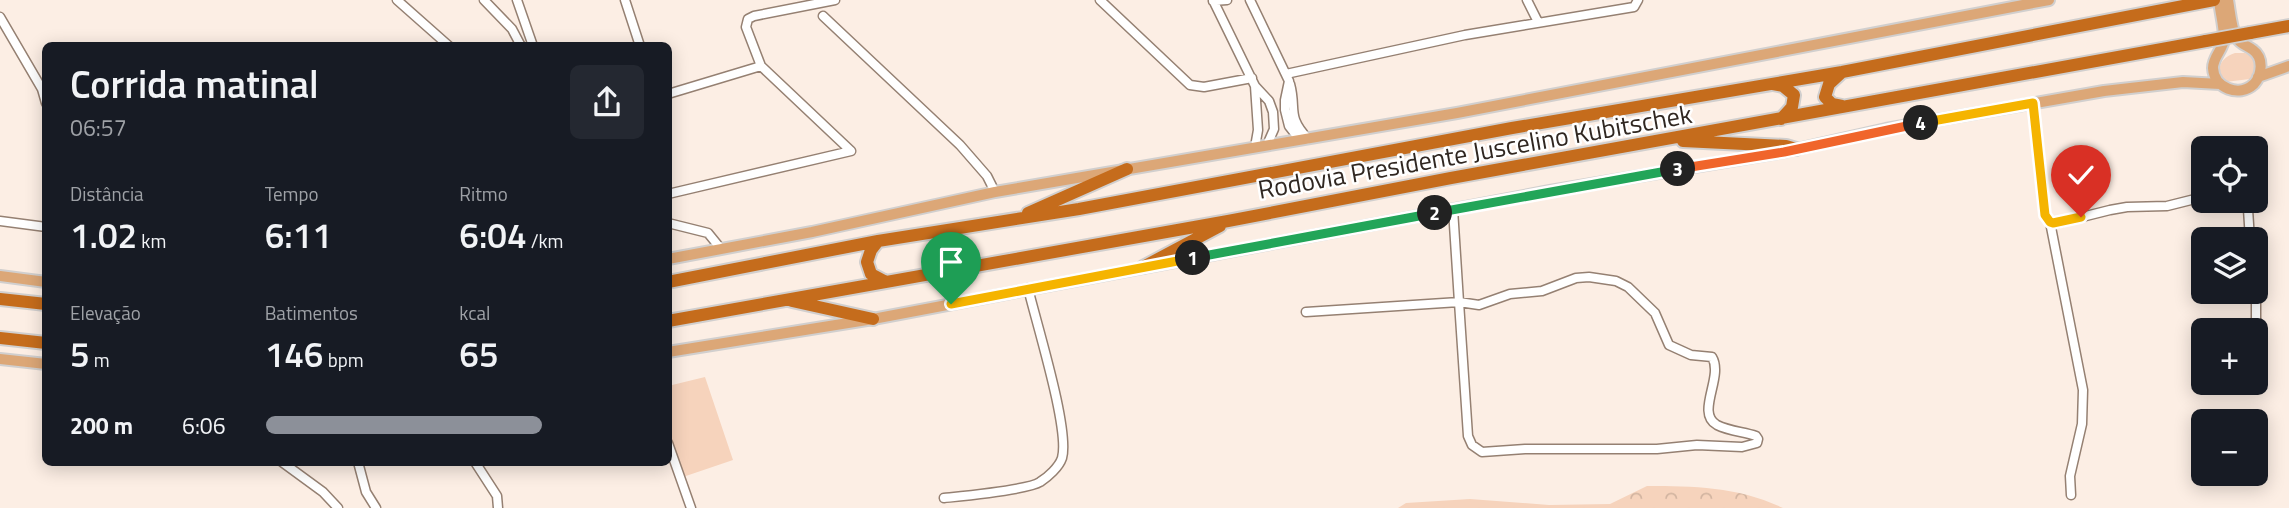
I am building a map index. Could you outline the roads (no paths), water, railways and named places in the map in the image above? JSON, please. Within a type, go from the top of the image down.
[{"type":"highway","name":"Rodovia Presidente Juscelino Kubitschek","points":[[672,281],[878,241],[1011,220],[1512,128],[1842,72],[2217,0]]},
{"type":"highway","name":"Rodovia Presidente Juscelino Kubitschek","points":[[672,320],[2289,26]]},
{"type":"highway","points":[[1842,72],[1829,84],[1825,97],[1832,104],[1846,107]]},
{"type":"highway","points":[[1770,83],[1783,86],[1794,95],[1792,107],[1782,119]]},
{"type":"highway","points":[[1666,140],[1786,146],[1796,149]]},
{"type":"highway","points":[[1011,220],[1127,169]]},
{"type":"highway","points":[[1143,267],[1228,221]]},
{"type":"highway","points":[[878,241],[867,262],[871,274],[886,282]]},
{"type":"highway","points":[[0,299],[42,304]]},
{"type":"highway","points":[[785,299],[873,319]]},
{"type":"highway","points":[[0,338],[42,343]]},
{"type":"main road","points":[[672,258],[995,192],[1535,99],[2049,0]]},
{"type":"main road","points":[[2217,0],[2223,46],[2213,66],[2220,84]]},
{"type":"main road","points":[[2228,0],[2235,36],[2258,55],[2259,77]]},
{"type":"main road","points":[[672,351],[873,319],[1028,288],[1796,149],[1886,129],[2104,90],[2183,82],[2220,84],[2241,90],[2259,77],[2289,66]]},
{"type":"main road","points":[[0,276],[42,281]]},
{"type":"main road","points":[[0,359],[42,364]]},
{"type":"street","points":[[397,0],[444,42]]},
{"type":"street","points":[[484,0],[512,29],[519,42]]},
{"type":"street","points":[[517,0],[532,42]]},
{"type":"street","points":[[625,0],[639,42]]},
{"type":"street","points":[[672,193],[852,151],[761,65],[746,27],[748,19],[754,16],[835,0]]},
{"type":"street","points":[[1100,0],[1190,85],[1204,87],[1253,82]]},
{"type":"street","points":[[1227,0],[1213,0],[1253,82],[1269,101],[1273,112],[1274,129],[1267,145]]},
{"type":"street","points":[[1250,0],[1287,78],[1292,116],[1304,139]]},
{"type":"street","points":[[1527,0],[1538,22]]},
{"type":"street","points":[[1287,78],[1538,22],[1634,6],[1638,0]]},
{"type":"street","points":[[823,16],[960,145],[987,176],[995,192]]},
{"type":"street","points":[[0,17],[42,89]]},
{"type":"street","points":[[672,93],[761,65]]},
{"type":"street","points":[[1287,78],[1284,100],[1289,126],[1304,139]]},
{"type":"street","points":[[1253,82],[1258,130],[1255,147]]},
{"type":"street","points":[[1269,101],[1284,100]]},
{"type":"street","points":[[2033,103],[2045,215],[2050,222],[2082,390],[2082,424],[2070,476],[2071,495]]},
{"type":"street","points":[[1273,112],[1285,110]]},
{"type":"street","points":[[2050,222],[2058,223],[2127,207],[2167,206],[2191,200]]},
{"type":"street","points":[[1306,312],[1459,302],[1479,305],[1510,294],[1542,291],[1576,278],[1596,277],[1616,281],[1628,287],[1655,313],[1669,345],[1691,355],[1712,357],[1716,363],[1707,411],[1710,417],[1719,426],[1756,436],[1758,442],[1742,447],[1697,445],[1657,449],[1525,449],[1482,452],[1472,445],[1468,436],[1459,302],[1453,209]]},
{"type":"street","points":[[0,220],[42,226]]},
{"type":"street","points":[[672,224],[708,233],[721,249]]},
{"type":"street","points":[[944,498],[1038,484],[1053,472],[1062,459],[1063,439],[1059,413],[1028,288]]},
{"type":"street","points":[[672,455],[689,508]]},
{"type":"street","points":[[287,466],[323,492],[338,508]]},
{"type":"street","points":[[359,466],[366,492],[376,508]]},
{"type":"street","points":[[478,466],[497,496],[498,508]]},
{"type":"street","points":[[671,466],[689,508]]}]
